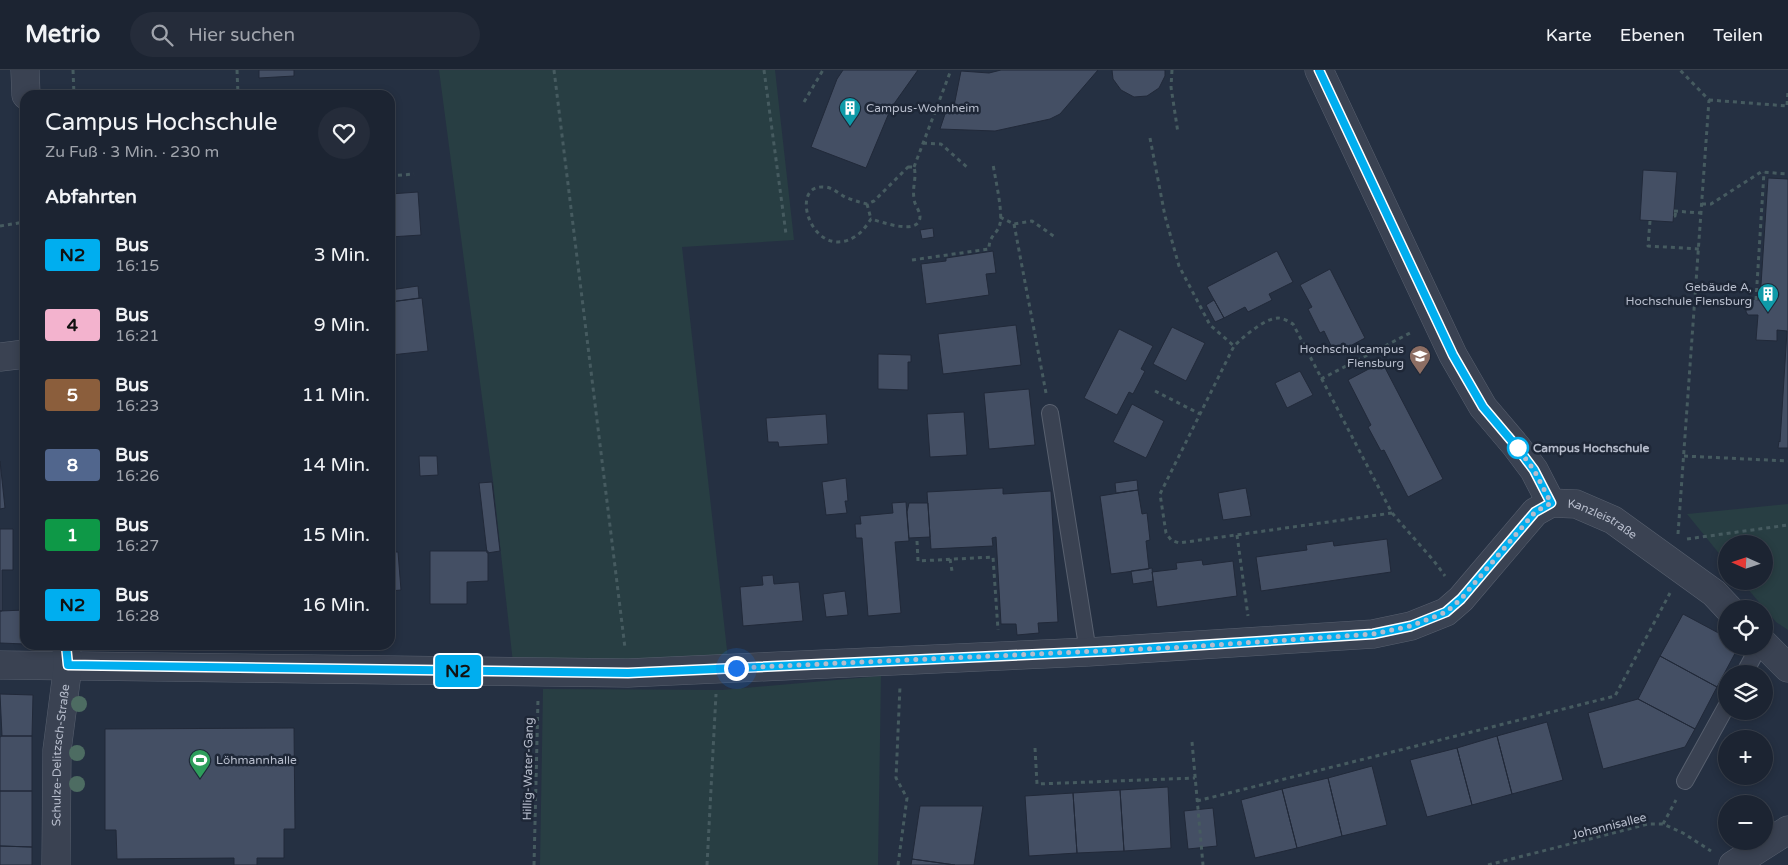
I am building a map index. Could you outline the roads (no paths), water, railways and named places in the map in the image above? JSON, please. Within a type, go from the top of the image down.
[{"type":"street","points":[[25,70],[26,90]]},
{"type":"street","points":[[1319,70],[1453,355],[1483,407],[1534,470],[1551,503]]},
{"type":"street","points":[[0,357],[20,355]]},
{"type":"street","name":"Kanzleistraße","points":[[0,665],[67,655],[539,673],[628,673],[1205,646],[1252,641],[1373,634],[1411,626],[1446,612],[1461,599],[1535,512],[1551,503],[1576,504],[1613,520],[1721,600]]},
{"type":"street","points":[[1773,653],[1788,668]]},
{"type":"street","name":"Schulze-Delitzsch-Straße","points":[[56,865],[57,750],[67,655]]},
{"type":"street","points":[[1725,861],[1788,830]]},
{"type":"lane","points":[[1050,413],[1088,652]]},
{"type":"lane","points":[[1685,781],[1719,720]]},
{"type":"place","name":"Campus-Wohnheim","points":[[850,127]]},
{"type":"place","name":"Gebäude A, Hochschule Flensburg","points":[[1768,313]]},
{"type":"place","name":"Hochschulcampus Flensburg","points":[[1420,375]]},
{"type":"place","name":"Campus Hochschule","points":[[1518,448]]},
{"type":"place","name":"Löhmannhalle","points":[[200,779]]}]
